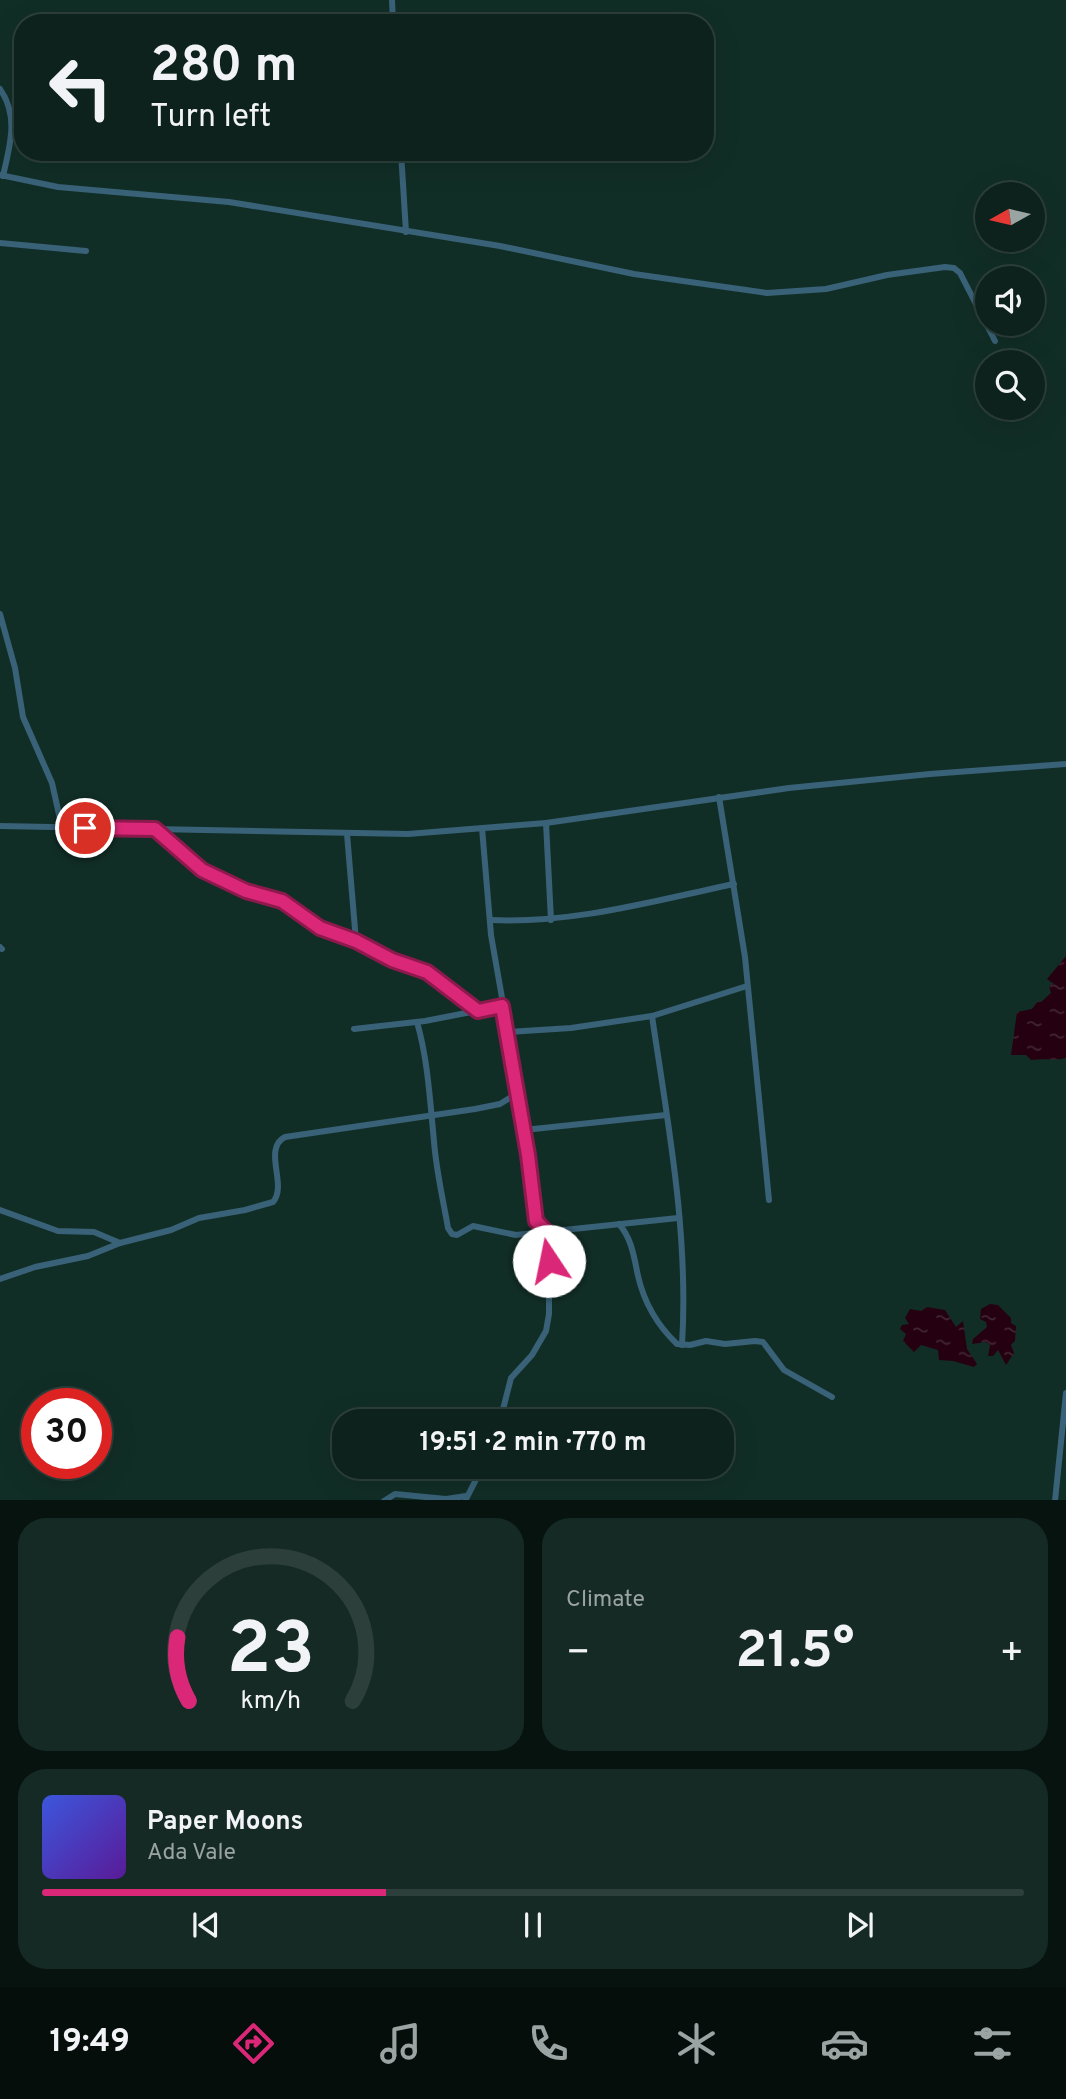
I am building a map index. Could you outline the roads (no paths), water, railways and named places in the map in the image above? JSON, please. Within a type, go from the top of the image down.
[{"type":"street","points":[[0,89],[10,105],[12,117],[10,145],[1,175],[58,187],[229,202],[500,246],[634,274],[767,293],[826,289],[911,271],[954,268],[960,273],[995,341]]},
{"type":"street","points":[[402,161],[406,232]]},
{"type":"street","points":[[0,243],[86,251]]},
{"type":"street","points":[[0,614],[15,668],[23,717],[52,783],[62,828]]},
{"type":"street","points":[[0,826],[408,834],[546,823],[719,797],[930,774],[1066,764]]},
{"type":"street","points":[[719,797],[745,957],[769,1200]]},
{"type":"street","points":[[546,823],[551,920]]},
{"type":"street","points":[[482,828],[490,920],[536,1221],[552,1242],[546,1331],[532,1355],[511,1378],[503,1409]]},
{"type":"street","points":[[155,829],[202,870],[246,891],[282,901],[320,928],[427,972],[478,1011]]},
{"type":"street","points":[[347,834],[356,941]]},
{"type":"street","points":[[490,920],[527,922],[573,918],[734,884]]},
{"type":"street","points":[[508,1032],[571,1028],[652,1016],[747,986]]},
{"type":"street","points":[[354,1029],[416,1022],[502,1006]]},
{"type":"street","points":[[652,1016],[678,1218],[685,1300],[682,1345]]},
{"type":"street","points":[[416,1022],[422,1038],[435,1152],[448,1228],[452,1234],[457,1236],[472,1226],[516,1235],[678,1218]]},
{"type":"street","points":[[0,1279],[35,1267],[88,1256],[120,1243],[172,1230],[199,1218],[273,1202],[278,1192],[276,1147],[285,1137],[500,1104],[516,1094]]},
{"type":"street","points":[[524,1130],[666,1115]]},
{"type":"street","points":[[0,1210],[58,1231],[94,1232],[120,1243]]},
{"type":"street","points":[[619,1224],[630,1243],[639,1280],[656,1320],[674,1342],[682,1345],[706,1341],[725,1344],[763,1342],[784,1370],[832,1397]]},
{"type":"street","points":[[1055,1500],[1066,1393]]},
{"type":"street","points":[[384,1500],[390,1495],[401,1494],[446,1499],[466,1498],[476,1479]]},
{"type":"water","points":[[1066,956],[1066,1058],[1031,1060],[1026,1055],[1011,1055],[1017,1012],[1032,1009],[1038,1001],[1041,1002],[1051,993],[1049,986],[1054,984],[1047,979]]},
{"type":"water","points":[[990,1304],[998,1305],[1016,1326],[1015,1341],[1011,1345],[1014,1353],[1006,1365],[998,1350],[993,1356],[988,1356],[990,1345],[986,1342],[972,1344],[973,1339],[987,1327],[986,1322],[980,1319],[981,1309]]},
{"type":"water","points":[[927,1307],[945,1310],[956,1327],[963,1321],[967,1349],[977,1364],[974,1367],[939,1360],[938,1350],[921,1345],[914,1352],[903,1341],[906,1334],[900,1329],[902,1325],[909,1324],[905,1318],[910,1309],[921,1311]]}]
